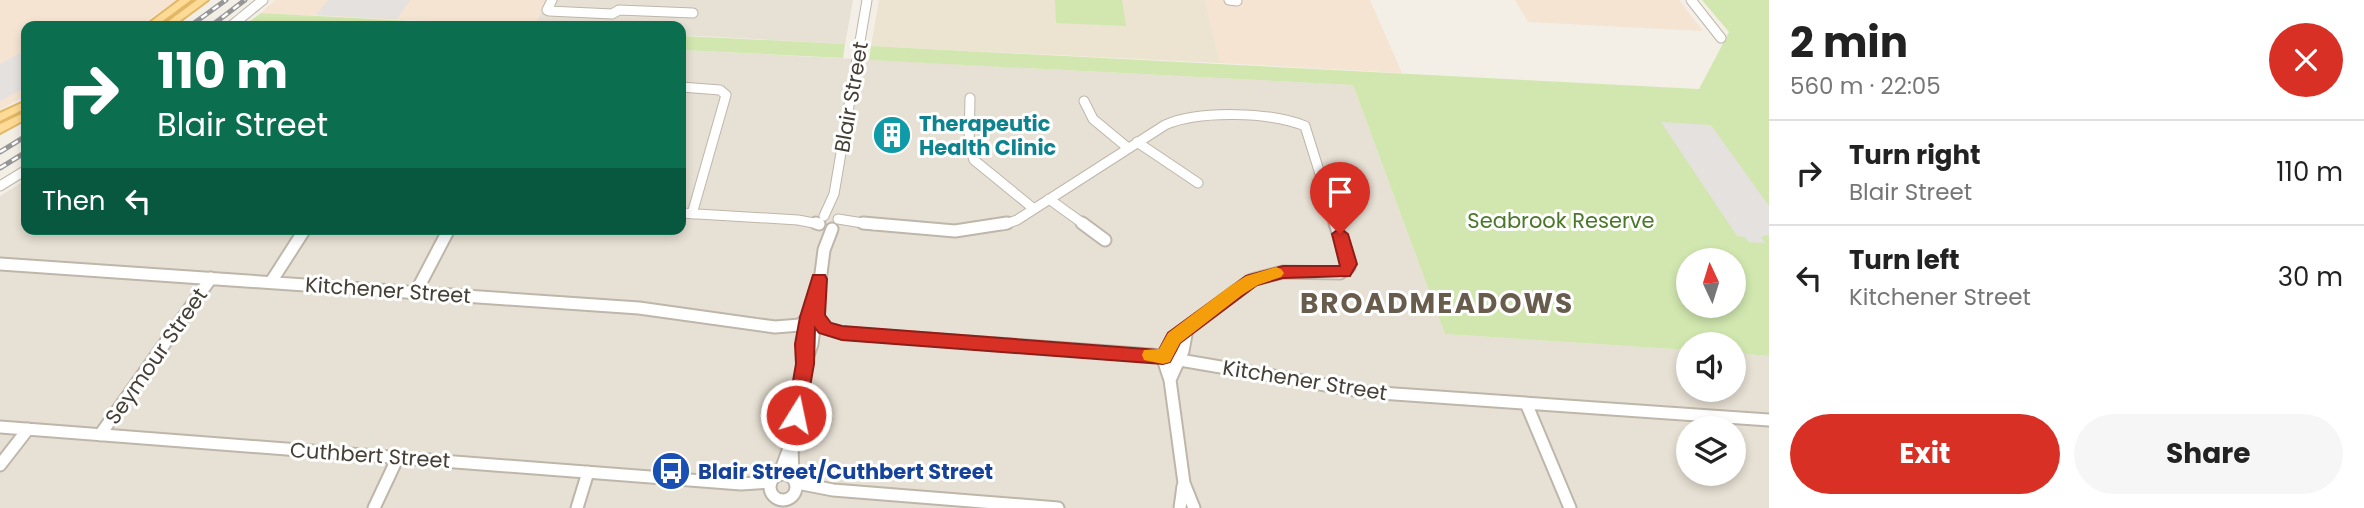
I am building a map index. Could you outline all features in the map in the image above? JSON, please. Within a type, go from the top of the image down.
[{"type":"main road","points":[[157,21],[187,0]]},
{"type":"main road","points":[[174,21],[203,0]]},
{"type":"main road","points":[[0,118],[21,107]]},
{"type":"main road","points":[[0,130],[21,118]]},
{"type":"street","points":[[237,21],[263,0]]},
{"type":"street","points":[[552,0],[547,10],[612,14],[619,10],[693,13]]},
{"type":"street","points":[[619,10],[623,0]]},
{"type":"street","name":"Blair Street","points":[[792,492],[792,440],[867,0]]},
{"type":"street","points":[[1691,0],[1721,38]]},
{"type":"street","points":[[686,87],[720,90],[726,95],[686,213],[863,224],[987,230],[1010,223],[1034,209],[1164,125],[1192,117],[1301,123],[1310,133],[1349,264],[1348,270],[1340,273],[1283,272],[1252,280],[1174,338],[1163,357],[1170,380],[1184,483],[1194,508]]},
{"type":"street","points":[[970,98],[969,145],[974,160],[1034,209]]},
{"type":"street","points":[[1084,101],[1093,119],[1198,183]]},
{"type":"street","points":[[0,186],[21,173]]},
{"type":"street","points":[[1049,200],[1105,240]]},
{"type":"street","points":[[271,282],[302,235]]},
{"type":"street","points":[[416,292],[446,235]]},
{"type":"street","name":"Kitchener Street","points":[[0,264],[639,308],[775,327]]},
{"type":"street","name":"Seymour Street","points":[[100,435],[211,278]]},
{"type":"street","points":[[775,327],[797,326],[812,317],[825,328],[842,333]]},
{"type":"street","points":[[775,327],[797,334],[808,344],[820,337],[842,333]]},
{"type":"street","points":[[1170,380],[1188,329]]},
{"type":"street","name":"Kitchener Street","points":[[842,333],[1163,357],[1366,392],[1769,420]]},
{"type":"street","points":[[1526,403],[1570,508]]},
{"type":"street","name":"Cuthbert Street","points":[[0,427],[741,484],[773,491]]},
{"type":"street","points":[[0,465],[28,429]]},
{"type":"street","name":"Blair Street","points":[[773,491],[792,440]]},
{"type":"street","points":[[374,508],[398,457]]},
{"type":"street","points":[[577,508],[589,472]]},
{"type":"street","points":[[1180,508],[1184,483]]},
{"type":"street","points":[[773,491],[781,500],[792,492]]},
{"type":"street","points":[[773,491],[833,491],[983,505],[1058,508]]},
{"type":"shaded area","points":[[0,0],[177,0],[146,21],[21,21],[21,98],[0,110]]},
{"type":"shaded area","points":[[275,0],[548,0],[537,21],[429,21],[261,13]]},
{"type":"shaded area","points":[[328,0],[410,0],[397,19],[316,15]]},
{"type":"shaded area","points":[[548,0],[853,0],[845,44],[686,35],[686,21],[537,21]]},
{"type":"shaded area","points":[[879,0],[1205,0],[1220,63],[871,46]]},
{"type":"shaded area","points":[[1205,0],[1370,0],[1402,73],[1220,63]]},
{"type":"shaded area","points":[[1515,0],[1679,0],[1703,31],[1528,22]]},
{"type":"shaded area","points":[[686,50],[1353,85],[1445,334],[1676,349],[1676,402],[1746,402],[1746,354],[1769,356],[1769,508],[0,508],[0,196],[21,183],[21,235],[686,235]]},
{"type":"shaded area","points":[[21,53],[21,90],[0,101],[0,64]]},
{"type":"shaded area","points":[[1661,122],[1711,125],[1769,206],[1769,235],[1761,237],[1765,243],[1748,242],[1745,237],[1737,236]]},
{"type":"green space","points":[[1055,0],[1122,0],[1126,26],[1056,23]]},
{"type":"green space","name":"Seabrook Reserve","points":[[1702,0],[1769,0],[1769,356],[1746,354],[1746,332],[1676,332],[1676,349],[1445,334],[1353,85],[869,60],[871,46],[1699,89],[1729,32]]},
{"type":"green space","points":[[261,13],[411,21],[251,21]]},
{"type":"green space","points":[[686,36],[845,44],[843,58],[686,50]]},
{"type":"railway","points":[[197,21],[226,0]]},
{"type":"railway","points":[[218,21],[245,0]]},
{"type":"railway","points":[[0,152],[21,139]]},
{"type":"railway","points":[[0,168],[21,155]]},
{"type":"slow traffic","points":[[1150,355],[1163,357],[1174,338],[1236,290],[1261,276],[1276,273]]},
{"type":"place","name":"Therapeutic Health Clinic","points":[[892,135]]},
{"type":"place","name":"Blair Street/Cuthbert Street","points":[[671,471]]},
{"type":"district","name":"BROADMEADOWS","points":[[1437,303]]},
{"type":"route","points":[[796,415],[805,364],[804,344],[808,317],[819,279],[816,317],[828,330],[1163,357],[1174,338],[1252,280],[1283,272],[1334,273],[1348,270],[1349,264],[1340,234]]}]
